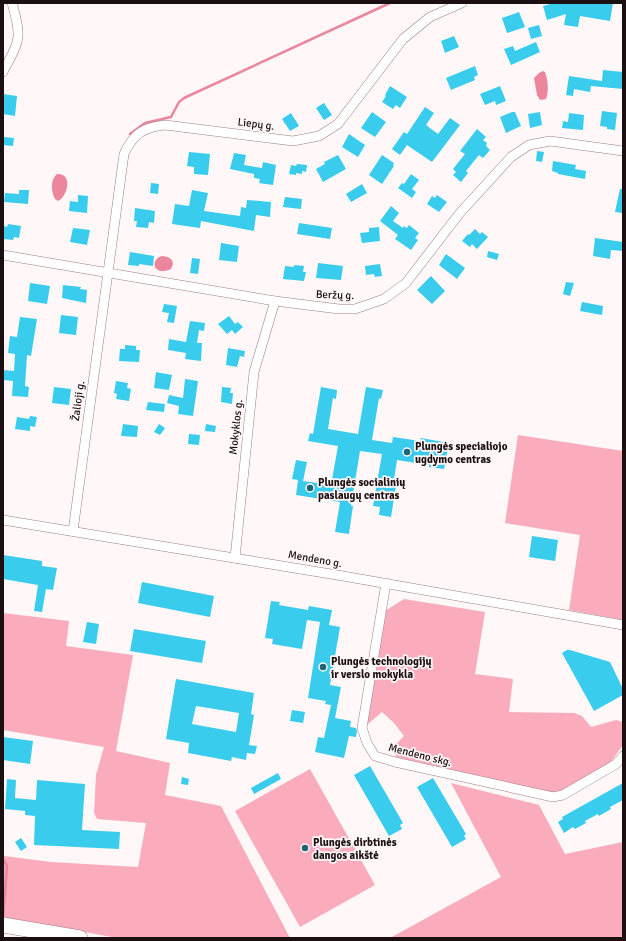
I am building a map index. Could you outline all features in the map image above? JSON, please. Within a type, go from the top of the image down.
[{"type":"main road","points":[[3,925],[80,938]]},
{"type":"street","points":[[3,72],[13,53],[18,38],[18,25],[12,3]]},
{"type":"street","name":"Liepų g.","points":[[108,273],[124,154],[133,138],[138,134],[153,126],[165,125],[293,141],[319,136],[338,124],[403,39],[430,17],[462,3]]},
{"type":"street","name":"Beržų g.","points":[[3,255],[275,302],[339,309],[355,309],[384,299],[406,283],[459,214],[510,157],[529,145],[550,141],[623,151]]},
{"type":"street","name":"Žalioji g.","points":[[72,531],[108,273]]},
{"type":"street","name":"Mokyklos g.","points":[[235,558],[254,372],[275,302]]},
{"type":"street","name":"Mendeno g.","points":[[3,520],[235,558],[623,625]]},
{"type":"street","name":"Mendeno skg.","points":[[386,584],[362,728],[364,736],[375,756],[395,762],[553,797],[563,795],[616,764],[623,756]]},
{"type":"shaded area","points":[[543,71],[545,72],[547,78],[548,93],[546,99],[540,100],[537,95],[534,78]]},
{"type":"shaded area","points":[[57,174],[65,177],[67,181],[64,195],[58,201],[55,199],[52,189],[53,179]]},
{"type":"shaded area","points":[[162,256],[168,257],[172,260],[173,264],[171,269],[160,271],[155,267],[156,260]]},
{"type":"shaded area","points":[[518,435],[623,451],[623,620],[569,610],[580,535],[505,523]]},
{"type":"shaded area","points":[[404,599],[485,612],[475,674],[513,679],[509,712],[574,713],[582,716],[591,727],[616,720],[623,722],[623,745],[610,763],[558,794],[396,757],[394,746],[404,736],[394,723],[382,712],[368,724],[366,721],[385,611]]},
{"type":"shaded area","points":[[3,613],[69,621],[66,646],[133,655],[116,751],[170,763],[165,795],[221,806],[290,938],[117,938],[3,917],[4,856],[51,862],[138,867],[146,823],[97,819],[94,813],[96,775],[104,747],[3,730]]},
{"type":"shaded area","name":"Plungės dirbtinės dangos aikštė","points":[[310,769],[375,885],[300,927],[235,811]]},
{"type":"shaded area","points":[[451,783],[539,805],[565,854],[623,842],[623,938],[390,938],[501,877]]},
{"type":"building","points":[[554,3],[613,3],[610,21],[580,16],[578,27],[564,25],[566,14],[547,20],[543,6]]},
{"type":"building","points":[[519,12],[525,27],[507,33],[502,18]]},
{"type":"building","points":[[539,25],[542,36],[531,39],[528,28]]},
{"type":"building","points":[[454,36],[459,47],[445,53],[441,41]]},
{"type":"building","points":[[536,42],[540,52],[511,65],[504,49],[513,46],[515,51]]},
{"type":"building","points":[[475,66],[478,75],[474,77],[475,80],[451,90],[446,78]]},
{"type":"building","points":[[603,70],[623,72],[623,89],[591,86],[590,92],[574,89],[573,96],[566,95],[569,76],[602,81]]},
{"type":"building","points":[[390,86],[407,97],[400,108],[396,105],[393,109],[382,102]]},
{"type":"building","points":[[500,86],[506,101],[496,105],[495,101],[485,105],[480,94]]},
{"type":"building","points":[[3,94],[17,96],[15,116],[3,114]]},
{"type":"building","points":[[324,103],[332,115],[324,120],[316,108]]},
{"type":"building","points":[[425,107],[434,113],[426,125],[438,134],[450,118],[460,125],[432,162],[407,145],[400,155],[392,149],[404,132],[407,134]]},
{"type":"building","points":[[602,111],[617,113],[615,130],[600,126]]},
{"type":"building","points":[[372,112],[386,122],[375,137],[361,128]]},
{"type":"building","points":[[515,112],[521,126],[506,133],[500,117]]},
{"type":"building","points":[[540,112],[542,125],[530,128],[528,114]]},
{"type":"building","points":[[291,113],[299,126],[290,131],[282,119]]},
{"type":"building","points":[[569,113],[584,115],[583,130],[562,128],[563,121],[568,122]]},
{"type":"building","points":[[477,129],[486,137],[483,140],[487,143],[486,146],[490,150],[483,158],[479,155],[466,171],[468,173],[461,182],[453,175],[456,172],[453,169],[465,154],[460,151]]},
{"type":"building","points":[[349,134],[365,145],[358,157],[342,147]]},
{"type":"building","points":[[4,137],[14,138],[13,146],[3,145]]},
{"type":"building","points":[[537,151],[544,152],[542,162],[536,161]]},
{"type":"building","points":[[189,152],[210,154],[208,175],[194,174],[194,167],[187,166]]},
{"type":"building","points":[[234,153],[246,155],[244,165],[262,168],[263,162],[276,165],[273,185],[259,183],[260,179],[254,178],[254,174],[230,169]]},
{"type":"building","points":[[338,155],[346,169],[323,182],[316,169],[325,164],[324,162]]},
{"type":"building","points":[[382,155],[394,163],[394,166],[382,184],[369,175]]},
{"type":"building","points":[[553,161],[576,165],[575,169],[586,171],[585,179],[558,174],[552,171]]},
{"type":"building","points":[[297,164],[307,165],[306,172],[302,171],[302,174],[296,173],[296,175],[289,174],[291,165],[296,166]]},
{"type":"building","points":[[411,174],[419,180],[412,189],[416,192],[412,198],[398,188],[402,183],[404,184]]},
{"type":"building","points":[[151,183],[159,184],[158,194],[150,193]]},
{"type":"building","points":[[362,184],[367,193],[351,202],[346,194]]},
{"type":"building","points":[[620,189],[623,189],[623,213],[615,212]]},
{"type":"building","points":[[19,190],[29,190],[28,204],[4,202],[5,193],[19,194]]},
{"type":"building","points":[[192,190],[208,193],[204,211],[240,216],[241,207],[246,208],[247,200],[271,202],[270,217],[256,215],[254,231],[201,221],[200,228],[172,224],[175,204],[189,206]]},
{"type":"building","points":[[78,195],[88,196],[87,213],[69,211],[70,201],[78,202]]},
{"type":"building","points":[[437,195],[447,202],[439,212],[427,204],[432,196],[435,198]]},
{"type":"building","points":[[285,197],[302,199],[301,209],[283,207]]},
{"type":"building","points":[[391,206],[399,213],[393,221],[403,228],[404,226],[407,228],[409,225],[419,233],[415,238],[418,240],[411,250],[395,239],[398,235],[380,221]]},
{"type":"building","points":[[135,208],[155,211],[154,223],[149,222],[148,228],[136,227],[137,221],[134,221]]},
{"type":"building","points":[[299,223],[332,228],[330,239],[297,234]]},
{"type":"building","points":[[8,224],[21,226],[19,238],[14,237],[13,240],[3,239],[4,226],[7,227]]},
{"type":"building","points":[[379,227],[380,241],[362,243],[360,233],[369,232],[369,228]]},
{"type":"building","points":[[73,228],[90,230],[87,245],[70,242]]},
{"type":"building","points":[[475,229],[480,234],[482,232],[488,237],[477,249],[472,244],[470,247],[462,241]]},
{"type":"building","points":[[595,238],[623,242],[623,251],[611,250],[610,259],[593,256]]},
{"type":"building","points":[[221,243],[239,246],[237,262],[219,260]]},
{"type":"building","points":[[488,251],[499,254],[497,260],[487,257]]},
{"type":"building","points":[[130,252],[154,256],[153,266],[139,264],[139,266],[128,265]]},
{"type":"building","points":[[446,254],[465,268],[457,279],[439,265]]},
{"type":"building","points":[[192,258],[200,259],[198,274],[190,273]]},
{"type":"building","points":[[318,263],[343,266],[341,280],[316,278]]},
{"type":"building","points":[[380,264],[382,276],[375,277],[374,274],[366,275],[365,266]]},
{"type":"building","points":[[294,265],[304,266],[303,272],[306,272],[304,281],[283,279],[285,266],[294,267]]},
{"type":"building","points":[[431,276],[445,291],[432,304],[417,290]]},
{"type":"building","points":[[566,282],[574,283],[570,296],[563,294]]},
{"type":"building","points":[[30,283],[50,286],[47,304],[28,301]]},
{"type":"building","points":[[63,285],[81,287],[80,289],[87,290],[86,303],[62,298]]},
{"type":"building","points":[[582,302],[603,306],[602,315],[580,311]]},
{"type":"building","points":[[164,304],[177,306],[174,323],[167,322],[169,313],[162,312]]},
{"type":"building","points":[[61,315],[78,317],[76,335],[59,333]]},
{"type":"building","points":[[229,316],[235,324],[238,322],[243,327],[235,334],[232,330],[227,334],[218,324]]},
{"type":"building","points":[[20,317],[37,319],[31,356],[27,355],[25,386],[29,387],[28,397],[12,396],[13,381],[3,380],[3,370],[14,371],[15,354],[8,353],[10,336],[17,337]]},
{"type":"building","points":[[190,321],[205,323],[204,331],[199,330],[197,343],[202,343],[201,361],[185,359],[186,353],[168,350],[169,339],[186,342]]},
{"type":"building","points":[[125,345],[136,346],[136,350],[140,350],[139,362],[119,361],[120,349],[125,349]]},
{"type":"building","points":[[228,348],[245,351],[244,357],[240,356],[237,367],[226,365]]},
{"type":"building","points":[[156,372],[172,375],[169,390],[154,388]]},
{"type":"building","points":[[185,379],[198,381],[193,416],[178,414],[179,406],[167,403],[169,395],[183,398]]},
{"type":"building","points":[[116,381],[128,383],[127,388],[131,389],[129,401],[116,399],[117,394],[114,393]]},
{"type":"building","points":[[54,387],[71,389],[69,405],[52,403]]},
{"type":"building","points":[[222,387],[231,388],[230,393],[233,393],[232,404],[221,402]]},
{"type":"building","name":"Plungės specialiojo ugdymo centras","points":[[321,387],[337,390],[336,399],[333,398],[328,429],[358,434],[366,387],[383,390],[381,399],[379,398],[372,440],[392,443],[393,437],[420,441],[421,438],[449,443],[444,469],[397,460],[393,486],[396,486],[391,517],[379,515],[380,507],[373,506],[382,454],[360,451],[351,506],[353,506],[349,534],[335,532],[340,502],[296,495],[298,480],[292,479],[296,460],[307,462],[303,481],[331,485],[338,446],[308,441],[310,433],[313,434]]},
{"type":"building","points":[[148,402],[165,404],[164,412],[146,410]]},
{"type":"building","points":[[30,416],[37,417],[35,427],[30,426],[30,431],[15,429],[17,417],[29,419]]},
{"type":"building","points":[[123,424],[138,426],[137,437],[121,436]]},
{"type":"building","points":[[159,424],[165,428],[160,435],[154,432]]},
{"type":"building","points":[[206,424],[216,426],[215,432],[205,431]]},
{"type":"building","points":[[189,434],[200,435],[199,445],[188,444]]},
{"type":"building","points":[[532,536],[558,540],[555,561],[529,557]]},
{"type":"building","points":[[3,555],[42,561],[42,566],[57,568],[53,590],[46,589],[42,612],[34,611],[38,585],[3,579]]},
{"type":"building","points":[[142,582],[214,596],[210,617],[138,603]]},
{"type":"building","name":"Plungės technologijų ir verslo mokykla","points":[[271,601],[280,602],[279,605],[308,610],[309,606],[332,610],[329,625],[340,627],[330,685],[341,687],[335,718],[351,721],[350,727],[356,728],[357,731],[356,737],[349,736],[344,758],[315,752],[318,737],[324,738],[331,705],[325,704],[326,701],[308,698],[320,622],[307,620],[302,649],[272,644],[273,639],[265,638]]},
{"type":"building","points":[[87,622],[99,624],[96,644],[83,642]]},
{"type":"building","points":[[134,629],[206,641],[202,663],[130,651]]},
{"type":"building","points":[[567,650],[610,662],[623,689],[623,695],[594,711],[562,653]]},
{"type":"building","points":[[176,679],[254,693],[251,714],[254,715],[249,745],[257,746],[255,754],[247,753],[246,760],[232,757],[231,761],[188,753],[189,743],[166,739]],"holes":[[[196,706],[239,713],[236,732],[192,724]]]},
{"type":"building","points":[[292,710],[305,712],[303,723],[290,721]]},
{"type":"building","points":[[3,737],[33,741],[30,764],[3,760]]},
{"type":"building","points":[[370,766],[403,823],[400,825],[402,829],[389,836],[354,775]]},
{"type":"building","points":[[278,773],[281,779],[254,794],[251,788]]},
{"type":"building","points":[[182,777],[189,779],[188,785],[181,784]]},
{"type":"building","points":[[433,778],[466,834],[464,836],[466,839],[452,847],[417,787]]},
{"type":"building","points":[[7,779],[16,780],[15,798],[36,800],[37,780],[85,784],[82,830],[120,832],[119,849],[34,845],[35,816],[25,815],[25,811],[5,809]]},
{"type":"building","points":[[623,783],[623,800],[610,807],[611,809],[599,816],[598,814],[585,821],[586,823],[575,829],[573,827],[564,833],[558,822],[563,819],[562,817]]},
{"type":"building","points":[[21,838],[27,847],[21,851],[15,842]]},
{"type":"waterway","points":[[130,134],[145,123],[171,117],[179,102],[184,98],[390,3]]},
{"type":"waterway","points":[[3,859],[7,866],[3,918]]},
{"type":"place","name":"Plungės specialiojo ugdymo centras","points":[[407,452]]},
{"type":"place","name":"Plungės socialinių paslaugų centras","points":[[310,488]]},
{"type":"place","name":"Plungės technologijų ir verslo mokykla","points":[[323,667]]},
{"type":"place","name":"Plungės dirbtinės dangos aikštė","points":[[305,848]]}]
